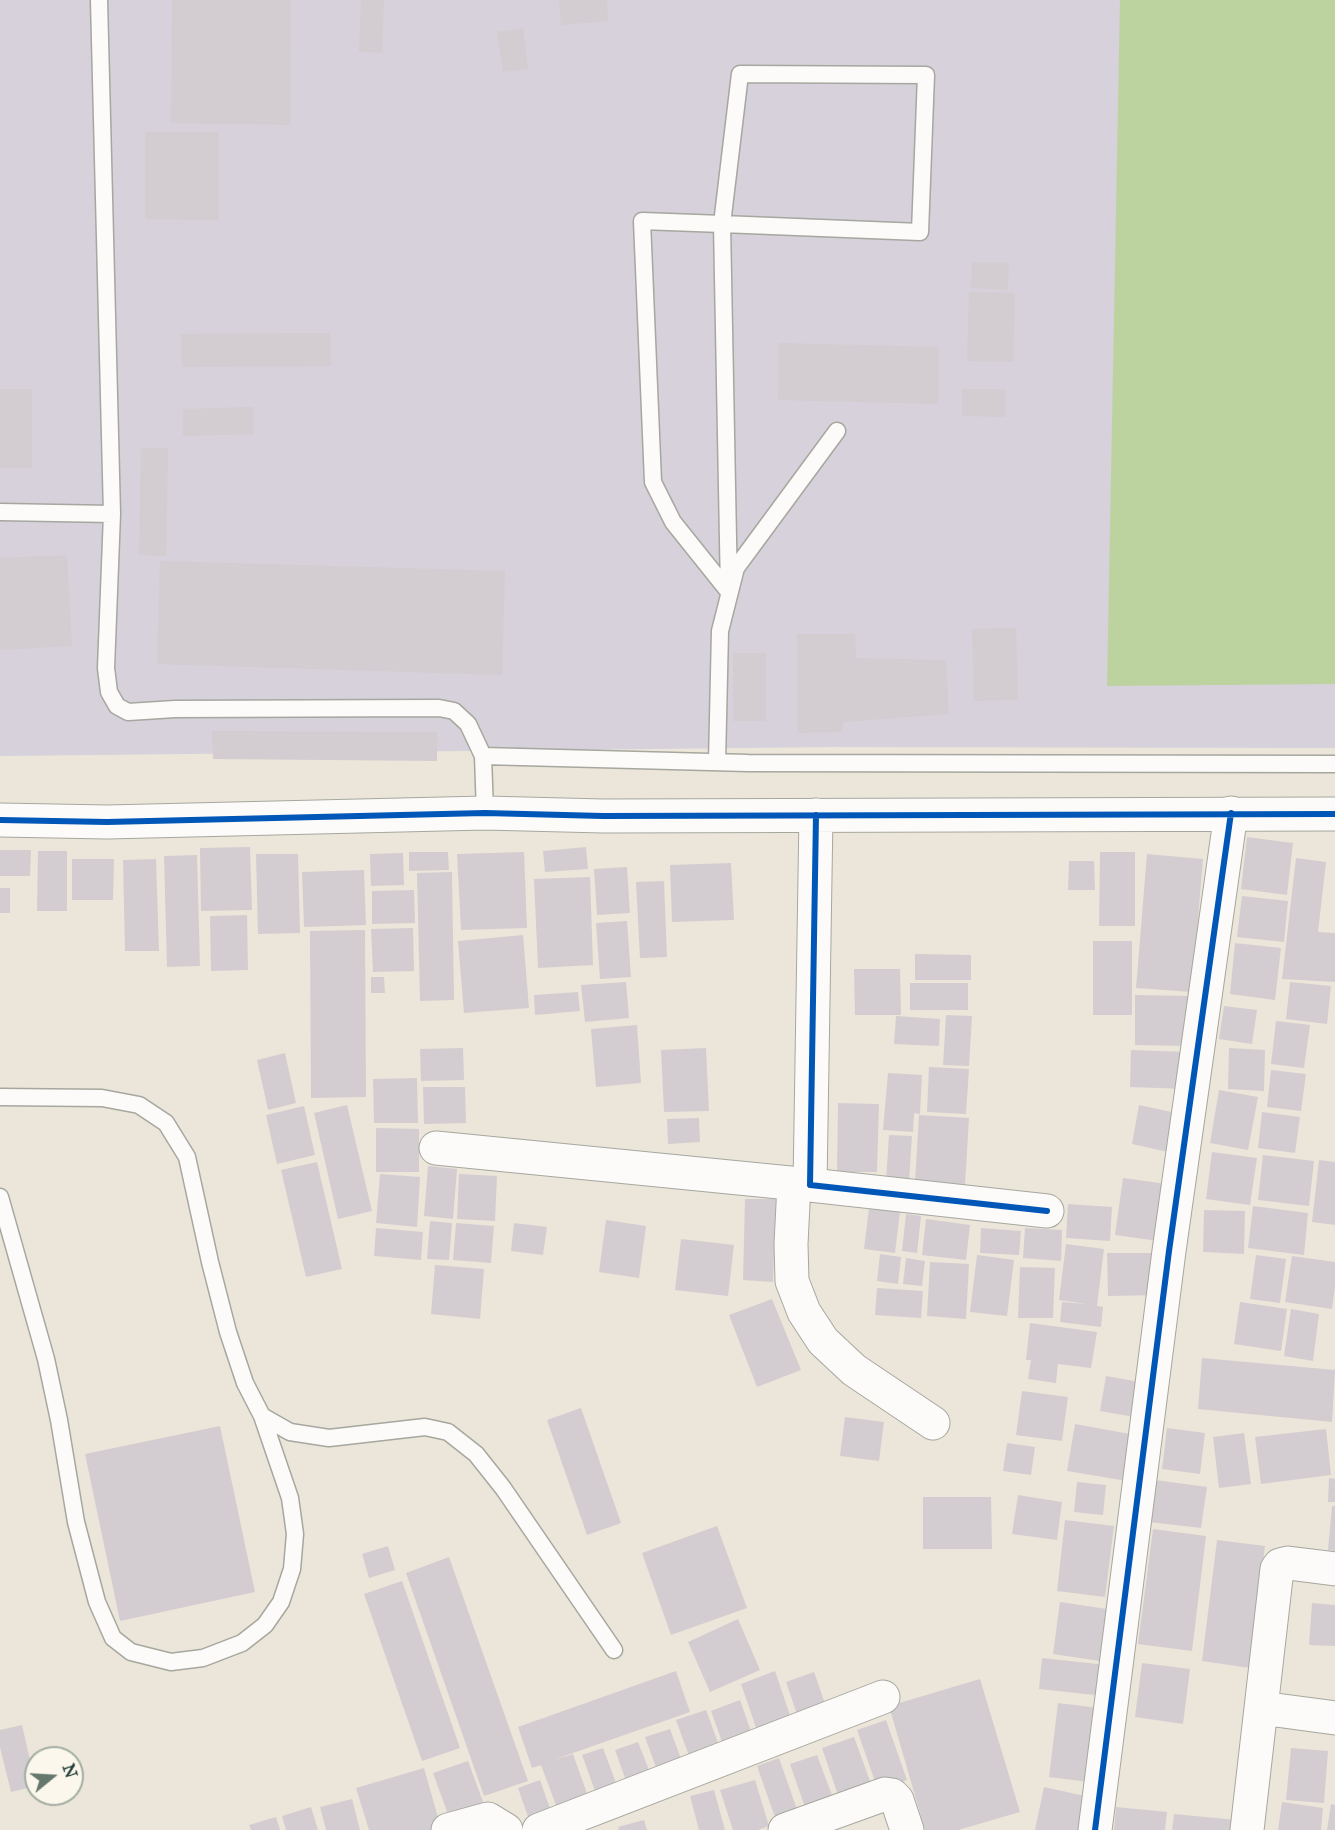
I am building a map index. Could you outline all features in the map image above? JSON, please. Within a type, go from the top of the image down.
[{"type":"street","points":[[0,820],[107,822],[486,813],[603,816],[1335,814]]},
{"type":"street","points":[[1095,1830],[1168,1263],[1231,813]]},
{"type":"street","points":[[816,815],[802,1184],[791,1244],[792,1281],[804,1312],[823,1341],[854,1370],[933,1424]]},
{"type":"street","points":[[436,1148],[1047,1211]]},
{"type":"street","points":[[1247,1830],[1277,1569],[1288,1563],[1335,1569]]},
{"type":"street","points":[[539,1830],[883,1697]]},
{"type":"street","points":[[1261,1707],[1335,1718]]},
{"type":"street","points":[[785,1830],[885,1794],[892,1795],[897,1800],[907,1830]]},
{"type":"street","points":[[448,1830],[488,1819],[506,1830]]},
{"type":"lane","points":[[99,0],[112,514],[106,668],[109,692],[117,706],[128,712],[175,709],[439,708],[454,711],[468,724],[483,756],[486,813]]},
{"type":"lane","points":[[729,592],[674,522],[653,482],[642,221],[722,224],[920,232],[926,75],[740,74],[722,224],[729,592]]},
{"type":"lane","points":[[717,762],[720,631],[736,568],[837,431]]},
{"type":"lane","points":[[0,512],[112,514]]},
{"type":"lane","points":[[483,756],[717,762],[1335,764]]},
{"type":"lane","points":[[0,1097],[102,1098],[140,1105],[166,1123],[187,1157],[228,1332],[245,1383],[262,1416],[290,1498],[295,1534],[292,1569],[281,1602],[265,1625],[242,1644],[203,1658],[171,1662],[131,1652],[113,1638],[97,1602],[76,1522],[46,1359],[0,1197]]},
{"type":"lane","points":[[262,1416],[290,1432],[329,1438],[425,1427],[448,1431],[476,1454],[503,1488],[614,1650]]},
{"type":"shaded area","points":[[0,0],[1335,0],[1335,748],[834,747],[0,756]]},
{"type":"green space","points":[[1120,0],[1335,0],[1335,684],[1107,686]]},
{"type":"building","points":[[172,0],[291,0],[290,125],[171,123]]},
{"type":"building","points":[[361,0],[384,0],[382,53],[359,52]]},
{"type":"building","points":[[559,0],[607,0],[608,21],[561,25]]},
{"type":"building","points":[[523,28],[528,69],[503,72],[497,32]]},
{"type":"building","points":[[145,132],[219,132],[219,220],[145,219]]},
{"type":"building","points":[[972,262],[1009,263],[1008,290],[971,288]]},
{"type":"building","points":[[969,292],[1015,293],[1013,362],[967,361]]},
{"type":"building","points":[[330,333],[331,366],[182,367],[181,334]]},
{"type":"building","points":[[779,343],[939,347],[938,404],[778,400]]},
{"type":"building","points":[[0,389],[32,389],[32,468],[0,468]]},
{"type":"building","points":[[962,389],[1005,389],[1005,417],[962,416]]},
{"type":"building","points":[[253,407],[254,434],[183,436],[183,409]]},
{"type":"building","points":[[141,448],[168,448],[166,556],[139,555]]},
{"type":"building","points":[[67,555],[72,646],[0,650],[0,558]]},
{"type":"building","points":[[160,561],[505,571],[502,675],[157,664]]},
{"type":"building","points":[[1016,628],[1018,700],[974,701],[972,629]]},
{"type":"building","points":[[797,634],[855,634],[856,658],[946,660],[949,714],[843,722],[842,732],[798,733]]},
{"type":"building","points":[[733,653],[766,653],[766,721],[733,721]]},
{"type":"building","points":[[212,731],[437,732],[437,761],[213,759]]},
{"type":"building","points":[[1247,837],[1293,843],[1287,895],[1241,889]]},
{"type":"building","points":[[250,847],[252,910],[201,911],[200,848]]},
{"type":"building","points":[[586,847],[588,869],[545,872],[543,851]]},
{"type":"building","points":[[0,850],[31,850],[30,876],[0,876]]},
{"type":"building","points":[[38,851],[67,851],[67,911],[37,911]]},
{"type":"building","points":[[409,852],[448,852],[449,870],[409,871]]},
{"type":"building","points":[[524,852],[527,928],[461,930],[457,854]]},
{"type":"building","points":[[1100,852],[1135,852],[1135,926],[1099,926]]},
{"type":"building","points":[[403,853],[404,885],[371,886],[370,854]]},
{"type":"building","points":[[256,854],[298,854],[300,933],[258,934]]},
{"type":"building","points":[[1147,854],[1203,859],[1192,992],[1136,988]]},
{"type":"building","points":[[197,855],[200,966],[167,967],[164,856]]},
{"type":"building","points":[[1296,858],[1326,862],[1318,932],[1335,933],[1335,982],[1282,979]]},
{"type":"building","points":[[72,859],[114,859],[113,900],[72,900]]},
{"type":"building","points":[[156,859],[159,951],[125,951],[123,860]]},
{"type":"building","points":[[1069,861],[1094,861],[1095,890],[1068,890]]},
{"type":"building","points":[[731,863],[734,920],[672,922],[670,865]]},
{"type":"building","points":[[627,867],[630,913],[597,915],[594,869]]},
{"type":"building","points":[[364,870],[366,925],[304,927],[302,872]]},
{"type":"building","points":[[452,872],[454,1000],[420,1001],[417,873]]},
{"type":"building","points":[[590,877],[593,965],[538,968],[534,879]]},
{"type":"building","points":[[664,881],[667,957],[640,958],[636,882]]},
{"type":"building","points":[[0,888],[10,888],[10,913],[0,913]]},
{"type":"building","points":[[414,890],[415,923],[372,924],[372,891]]},
{"type":"building","points":[[1242,896],[1288,901],[1284,942],[1237,937]]},
{"type":"building","points":[[247,915],[248,970],[211,971],[210,916]]},
{"type":"building","points":[[627,921],[631,977],[600,979],[596,923]]},
{"type":"building","points":[[413,928],[414,971],[373,972],[371,929]]},
{"type":"building","points":[[365,930],[366,1097],[311,1098],[310,931]]},
{"type":"building","points":[[523,935],[529,1008],[464,1013],[458,941]]},
{"type":"building","points":[[1093,941],[1132,941],[1132,1015],[1093,1015]]},
{"type":"building","points":[[1235,943],[1281,948],[1275,1000],[1230,994]]},
{"type":"building","points":[[915,954],[971,955],[971,980],[915,980]]},
{"type":"building","points":[[854,969],[900,969],[901,1015],[855,1015]]},
{"type":"building","points":[[371,977],[384,977],[385,993],[371,993]]},
{"type":"building","points":[[626,982],[629,1018],[585,1022],[581,985]]},
{"type":"building","points":[[1290,982],[1331,986],[1327,1024],[1286,1019]]},
{"type":"building","points":[[910,983],[968,983],[968,1010],[910,1010]]},
{"type":"building","points":[[578,992],[580,1011],[535,1015],[534,995]]},
{"type":"building","points":[[1135,995],[1191,996],[1191,1046],[1135,1045]]},
{"type":"building","points":[[1224,1006],[1257,1010],[1252,1044],[1219,1039]]},
{"type":"building","points":[[946,1015],[972,1016],[969,1066],[943,1065]]},
{"type":"building","points":[[896,1016],[940,1019],[939,1046],[894,1044]]},
{"type":"building","points":[[1276,1021],[1310,1025],[1304,1068],[1271,1064]]},
{"type":"building","points":[[637,1025],[641,1083],[596,1087],[591,1029]]},
{"type":"building","points":[[463,1048],[464,1080],[421,1081],[420,1049]]},
{"type":"building","points":[[706,1048],[709,1111],[664,1112],[661,1050]]},
{"type":"building","points":[[1229,1048],[1265,1050],[1264,1091],[1228,1089]]},
{"type":"building","points":[[1131,1050],[1188,1052],[1187,1089],[1130,1087]]},
{"type":"building","points":[[285,1053],[296,1103],[268,1110],[257,1060]]},
{"type":"building","points":[[929,1067],[969,1069],[966,1114],[927,1112]]},
{"type":"building","points":[[1271,1070],[1306,1074],[1301,1111],[1267,1107]]},
{"type":"building","points":[[888,1073],[922,1075],[920,1114],[914,1113],[913,1132],[883,1130]]},
{"type":"building","points":[[417,1078],[418,1123],[374,1123],[373,1079]]},
{"type":"building","points":[[423,1087],[465,1087],[466,1123],[424,1124]]},
{"type":"building","points":[[1219,1090],[1258,1097],[1248,1150],[1210,1143]]},
{"type":"building","points":[[838,1103],[879,1104],[877,1172],[837,1172]]},
{"type":"building","points":[[347,1105],[372,1211],[338,1219],[314,1113]]},
{"type":"building","points":[[1139,1105],[1176,1113],[1168,1152],[1132,1144]]},
{"type":"building","points":[[304,1106],[315,1155],[277,1164],[266,1115]]},
{"type":"building","points":[[1262,1112],[1300,1117],[1295,1153],[1258,1148]]},
{"type":"building","points":[[919,1115],[969,1118],[965,1185],[915,1182]]},
{"type":"building","points":[[699,1118],[700,1142],[668,1144],[667,1119]]},
{"type":"building","points":[[376,1128],[419,1129],[419,1172],[376,1172]]},
{"type":"building","points":[[889,1135],[912,1136],[909,1182],[886,1181]]},
{"type":"building","points":[[1212,1152],[1257,1158],[1250,1205],[1206,1199]]},
{"type":"building","points":[[1263,1155],[1314,1161],[1309,1206],[1258,1200]]},
{"type":"building","points":[[1319,1160],[1335,1162],[1335,1225],[1312,1222]]},
{"type":"building","points":[[317,1162],[342,1269],[306,1277],[281,1170]]},
{"type":"building","points":[[428,1166],[457,1169],[453,1219],[424,1216]]},
{"type":"building","points":[[380,1174],[420,1177],[417,1227],[376,1223]]},
{"type":"building","points":[[459,1174],[497,1176],[495,1221],[457,1219]]},
{"type":"building","points":[[1123,1178],[1174,1185],[1166,1242],[1115,1235]]},
{"type":"building","points":[[745,1199],[776,1199],[773,1282],[743,1280]]},
{"type":"building","points":[[1068,1204],[1112,1207],[1110,1241],[1066,1238]]},
{"type":"building","points":[[1253,1206],[1308,1213],[1304,1255],[1248,1248]]},
{"type":"building","points":[[869,1208],[900,1212],[895,1253],[864,1249]]},
{"type":"building","points":[[1204,1210],[1245,1211],[1244,1254],[1203,1252]]},
{"type":"building","points":[[906,1214],[921,1216],[917,1253],[902,1251]]},
{"type":"building","points":[[926,1219],[970,1225],[966,1260],[922,1255]]},
{"type":"building","points":[[606,1220],[646,1226],[639,1278],[599,1272]]},
{"type":"building","points":[[430,1221],[452,1223],[449,1260],[427,1259]]},
{"type":"building","points":[[456,1223],[494,1226],[491,1263],[453,1260]]},
{"type":"building","points":[[514,1223],[547,1227],[543,1255],[511,1251]]},
{"type":"building","points":[[376,1228],[423,1232],[421,1260],[374,1256]]},
{"type":"building","points":[[981,1228],[1021,1231],[1019,1255],[980,1253]]},
{"type":"building","points":[[1025,1228],[1062,1230],[1061,1261],[1023,1258]]},
{"type":"building","points":[[681,1239],[734,1245],[728,1296],[675,1290]]},
{"type":"building","points":[[1066,1244],[1104,1249],[1097,1306],[1103,1307],[1101,1327],[1060,1322],[1062,1302],[1087,1304],[1059,1300]]},
{"type":"building","points":[[1107,1253],[1160,1253],[1161,1295],[1108,1296]]},
{"type":"building","points":[[880,1254],[901,1257],[898,1284],[877,1281]]},
{"type":"building","points":[[977,1255],[1014,1260],[1007,1316],[970,1312]]},
{"type":"building","points":[[1256,1255],[1286,1259],[1280,1303],[1250,1299]]},
{"type":"building","points":[[1292,1256],[1335,1262],[1332,1309],[1285,1302]]},
{"type":"building","points":[[906,1258],[925,1261],[922,1286],[903,1284]]},
{"type":"building","points":[[930,1262],[969,1264],[966,1319],[927,1316]]},
{"type":"building","points":[[435,1265],[484,1269],[480,1319],[431,1314]]},
{"type":"building","points":[[1020,1267],[1055,1268],[1053,1318],[1018,1318]]},
{"type":"building","points":[[877,1288],[923,1291],[921,1318],[875,1315]]},
{"type":"building","points":[[772,1299],[801,1370],[757,1387],[729,1315]]},
{"type":"building","points":[[1240,1302],[1287,1309],[1281,1351],[1234,1344]]},
{"type":"building","points":[[1291,1309],[1319,1314],[1313,1361],[1284,1356]]},
{"type":"building","points":[[1030,1323],[1097,1332],[1091,1368],[1058,1364],[1056,1383],[1028,1379],[1031,1360],[1026,1360]]},
{"type":"building","points":[[1202,1358],[1335,1370],[1332,1422],[1198,1409]]},
{"type":"building","points":[[1106,1376],[1140,1382],[1134,1417],[1100,1411]]},
{"type":"building","points":[[1022,1391],[1068,1397],[1062,1441],[1016,1435]]},
{"type":"building","points":[[581,1408],[621,1523],[587,1535],[547,1420]]},
{"type":"building","points":[[845,1417],[884,1422],[879,1461],[840,1456]]},
{"type":"building","points":[[1075,1424],[1141,1436],[1133,1482],[1067,1471]]},
{"type":"building","points":[[220,1426],[255,1592],[120,1621],[85,1454]]},
{"type":"building","points":[[1167,1428],[1205,1433],[1200,1474],[1162,1469]]},
{"type":"building","points":[[1326,1429],[1331,1475],[1261,1484],[1255,1437]]},
{"type":"building","points":[[1244,1433],[1251,1484],[1219,1488],[1213,1437]]},
{"type":"building","points":[[1007,1443],[1035,1447],[1031,1475],[1003,1471]]},
{"type":"building","points":[[1329,1478],[1335,1479],[1335,1502],[1328,1502]]},
{"type":"building","points":[[1155,1480],[1207,1487],[1201,1528],[1149,1522]]},
{"type":"building","points":[[1077,1482],[1106,1485],[1103,1515],[1074,1512]]},
{"type":"building","points":[[1018,1495],[1062,1502],[1057,1540],[1012,1534]]},
{"type":"building","points":[[923,1497],[991,1497],[992,1549],[923,1549]]},
{"type":"building","points":[[1332,1506],[1335,1506],[1335,1551],[1328,1550]]},
{"type":"building","points":[[1065,1520],[1114,1526],[1105,1597],[1057,1591]]},
{"type":"building","points":[[717,1526],[747,1608],[671,1635],[642,1553]]},
{"type":"building","points":[[1153,1529],[1206,1536],[1192,1651],[1138,1644]]},
{"type":"building","points":[[1217,1540],[1265,1546],[1250,1668],[1202,1661]]},
{"type":"building","points":[[388,1546],[395,1570],[369,1578],[362,1554]]},
{"type":"building","points":[[449,1557],[528,1781],[484,1796],[406,1573]]},
{"type":"building","points":[[402,1581],[460,1748],[422,1761],[364,1594]]},
{"type":"building","points":[[1060,1602],[1107,1609],[1100,1661],[1053,1654]]},
{"type":"building","points":[[1312,1603],[1335,1605],[1335,1646],[1309,1645]]},
{"type":"building","points":[[738,1619],[760,1670],[710,1692],[688,1642]]},
{"type":"building","points":[[1042,1658],[1107,1665],[1104,1696],[1039,1689]]},
{"type":"building","points":[[1142,1663],[1190,1669],[1183,1724],[1135,1717]]},
{"type":"building","points":[[676,1671],[690,1712],[553,1760],[573,1754],[591,1805],[560,1816],[541,1765],[532,1768],[518,1727]]},
{"type":"building","points":[[775,1671],[794,1727],[760,1739],[741,1684]]},
{"type":"building","points":[[814,1672],[829,1715],[801,1726],[786,1682]]},
{"type":"building","points":[[980,1679],[1020,1812],[958,1830],[925,1830],[889,1706]]},
{"type":"building","points":[[740,1700],[755,1743],[726,1753],[711,1711]]},
{"type":"building","points":[[1058,1703],[1107,1709],[1097,1783],[1049,1777]]},
{"type":"building","points":[[706,1710],[723,1756],[693,1767],[676,1720]]},
{"type":"building","points":[[886,1720],[907,1780],[878,1790],[857,1730]]},
{"type":"building","points":[[22,1725],[27,1746],[24,1746],[24,1789],[11,1792],[0,1747],[0,1730]]},
{"type":"building","points":[[670,1729],[684,1767],[659,1776],[645,1737]]},
{"type":"building","points":[[854,1737],[874,1792],[841,1804],[822,1748]]},
{"type":"building","points":[[638,1742],[649,1770],[625,1778],[615,1750]]},
{"type":"building","points":[[603,1748],[619,1791],[598,1799],[582,1755]]},
{"type":"building","points":[[1291,1748],[1328,1751],[1324,1803],[1286,1800]]},
{"type":"building","points":[[817,1755],[836,1806],[808,1816],[790,1764]]},
{"type":"building","points":[[779,1758],[800,1818],[778,1826],[757,1766]]},
{"type":"building","points":[[468,1761],[488,1815],[453,1828],[433,1773]]},
{"type":"building","points":[[424,1768],[441,1828],[434,1830],[369,1830],[356,1788]]},
{"type":"building","points":[[540,1780],[554,1820],[532,1828],[518,1788]]},
{"type":"building","points":[[755,1780],[769,1826],[758,1830],[733,1830],[720,1790]]},
{"type":"building","points":[[1044,1787],[1094,1798],[1087,1830],[1035,1830]]},
{"type":"building","points":[[714,1790],[725,1830],[699,1830],[690,1796]]},
{"type":"building","points":[[352,1799],[360,1830],[326,1830],[320,1807]]},
{"type":"building","points":[[1282,1802],[1323,1808],[1321,1830],[1278,1830]]},
{"type":"building","points":[[1331,1804],[1335,1805],[1335,1830],[1327,1830]]},
{"type":"building","points":[[311,1807],[318,1830],[286,1830],[282,1816]]},
{"type":"building","points":[[1116,1807],[1167,1812],[1165,1830],[1114,1830]]},
{"type":"building","points":[[1174,1814],[1236,1820],[1235,1830],[1172,1830]]},
{"type":"building","points":[[276,1817],[280,1830],[251,1830],[249,1825]]},
{"type":"building","points":[[644,1820],[647,1830],[619,1830],[618,1827]]},
{"type":"cycle path","points":[[0,820],[107,822],[485,813],[603,816],[1335,814]]},
{"type":"cycle path","points":[[1095,1830],[1169,1251],[1231,813]]},
{"type":"cycle path","points":[[816,815],[810,1185],[1047,1211]]}]
